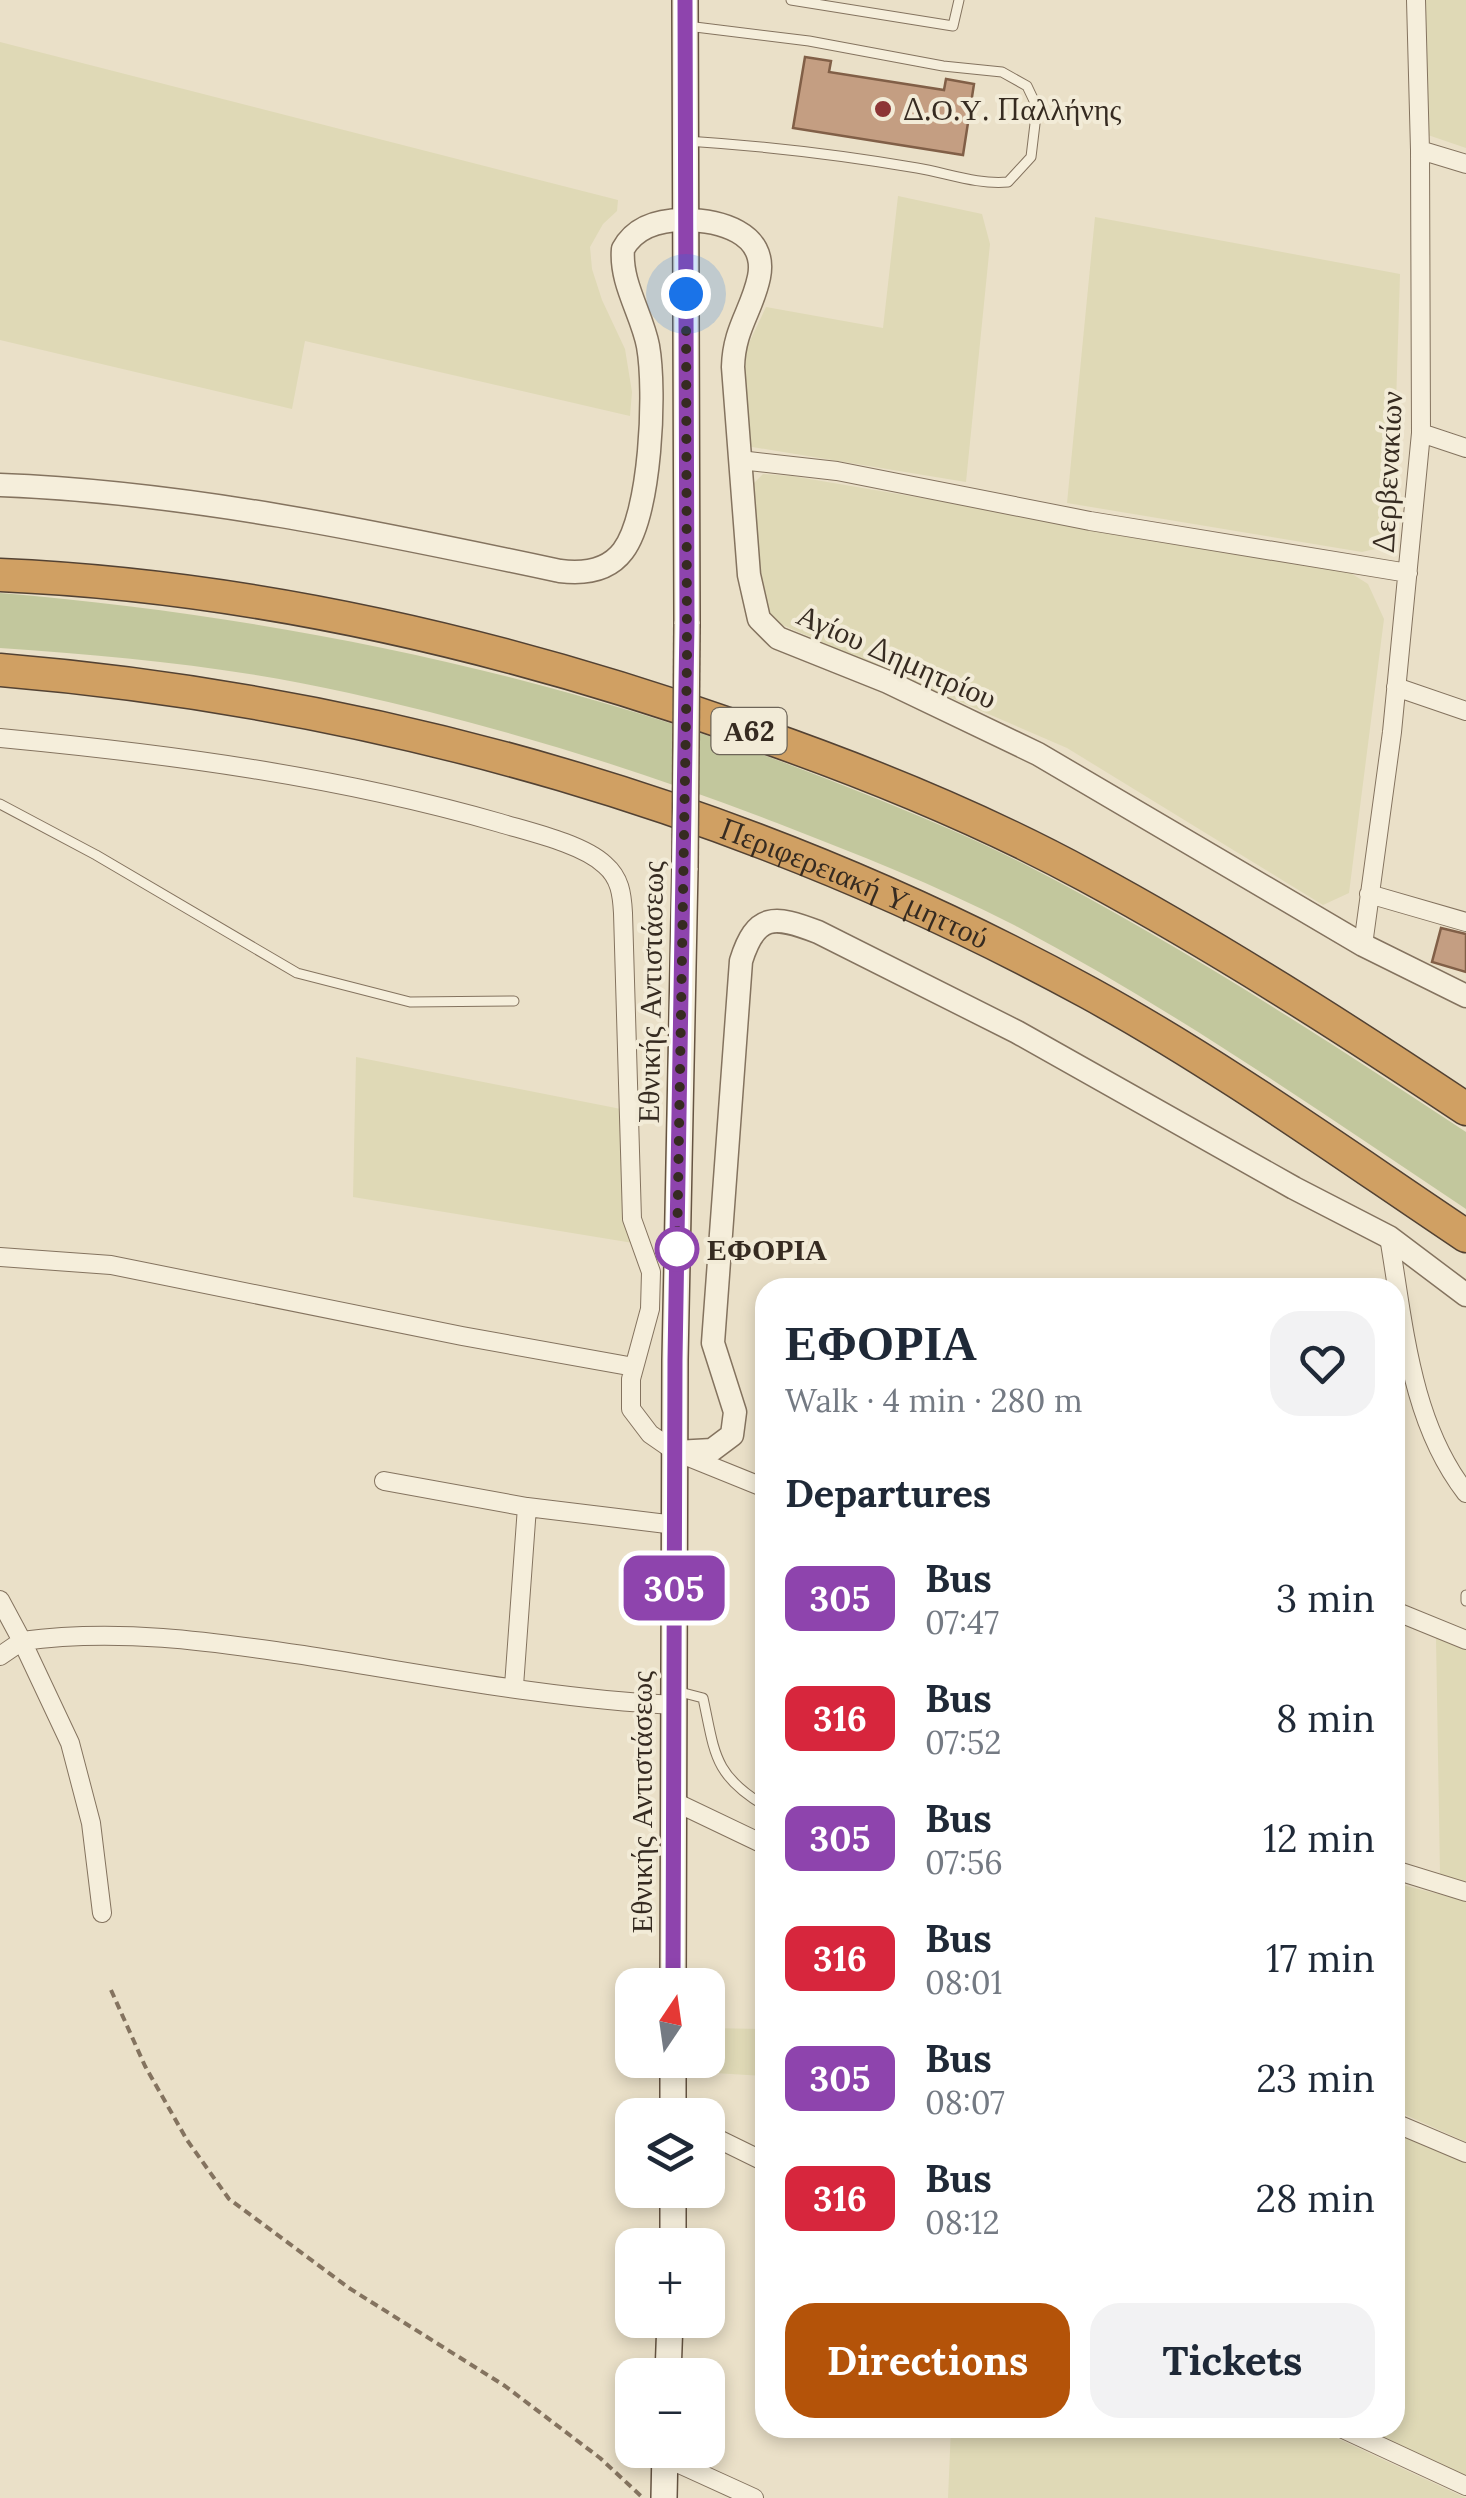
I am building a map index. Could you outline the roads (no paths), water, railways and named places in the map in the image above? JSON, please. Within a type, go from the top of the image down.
[{"type":"highway","name":"Α62","points":[[0,575],[161,590],[393,628],[574,674],[808,752],[933,800],[1085,875],[1255,972],[1466,1110]]},
{"type":"highway","name":"Περιφερειακή Υμηττού","points":[[0,670],[181,690],[388,728],[572,776],[751,836],[925,909],[1093,995],[1254,1093],[1466,1236]]},
{"type":"main road","name":"Εθνικής Αντιστάσεως","points":[[673,1968],[675,1360],[687,624],[684,13]]},
{"type":"main road","points":[[664,2498],[665,2468]]},
{"type":"street","name":"Δερβενακίων","points":[[1362,945],[1396,687],[1421,433],[1416,0]]},
{"type":"street","points":[[1420,150],[1466,164]]},
{"type":"street","name":"Αγίου Δημητρίου","points":[[0,485],[139,496],[560,571],[586,572],[606,566],[631,538],[648,452],[649,350],[625,273],[624,250],[636,232],[685,220],[739,231],[757,250],[760,264],[734,350],[751,593],[759,619],[768,631],[816,655],[926,699],[1038,754],[1362,945],[1466,996]]},
{"type":"street","points":[[1421,433],[1466,448]]},
{"type":"street","points":[[740,460],[837,471],[1090,521],[1408,573]]},
{"type":"street","points":[[1396,687],[1466,711]]},
{"type":"street","points":[[0,738],[185,757],[336,783],[534,833],[596,857],[607,866],[616,877],[623,913],[632,1219],[650,1272],[650,1309],[629,1392],[631,1409],[640,1424],[676,1452],[755,1484]]},
{"type":"street","points":[[1369,894],[1466,922]]},
{"type":"street","points":[[676,1452],[712,1450],[732,1435],[735,1412],[713,1343],[741,961],[758,925],[772,920],[792,922],[818,932],[1017,1032],[1389,1237],[1466,1295]]},
{"type":"street","points":[[1389,1237],[1396,1278]]},
{"type":"street","points":[[0,1257],[111,1264],[634,1367]]},
{"type":"street","points":[[1405,1334],[1412,1376],[1436,1443],[1466,1492]]},
{"type":"street","points":[[384,1482],[527,1507],[674,1525]]},
{"type":"street","points":[[514,1686],[527,1507]]},
{"type":"street","points":[[0,1600],[70,1743],[91,1823],[102,1913]]},
{"type":"street","points":[[1405,1615],[1466,1640]]},
{"type":"street","points":[[0,1656],[22,1641],[110,1634],[197,1639],[628,1703],[674,1698]]},
{"type":"street","points":[[673,1802],[755,1840]]},
{"type":"street","points":[[1405,1873],[1466,1892]]},
{"type":"street","points":[[1405,2127],[1466,2154]]},
{"type":"street","points":[[725,2142],[755,2157]]},
{"type":"street","points":[[1363,2438],[1466,2486]]},
{"type":"street","points":[[693,2468],[754,2498]]},
{"type":"lane","points":[[792,0],[953,26],[959,0]]},
{"type":"lane","points":[[684,13],[943,66],[1002,72],[1027,86],[1036,107],[1030,157],[1008,182],[994,183],[761,146],[686,140]]},
{"type":"lane","points":[[0,804],[297,973],[410,1002],[514,1001]]},
{"type":"lane","points":[[674,1698],[703,1698],[717,1760],[728,1780],[755,1799]]},
{"type":"place","name":"Δ.Ο.Υ. Παλλήνης","points":[[883,109]]},
{"type":"place","name":"ΕΦΟΡΙΑ","points":[[677,1249]]}]
